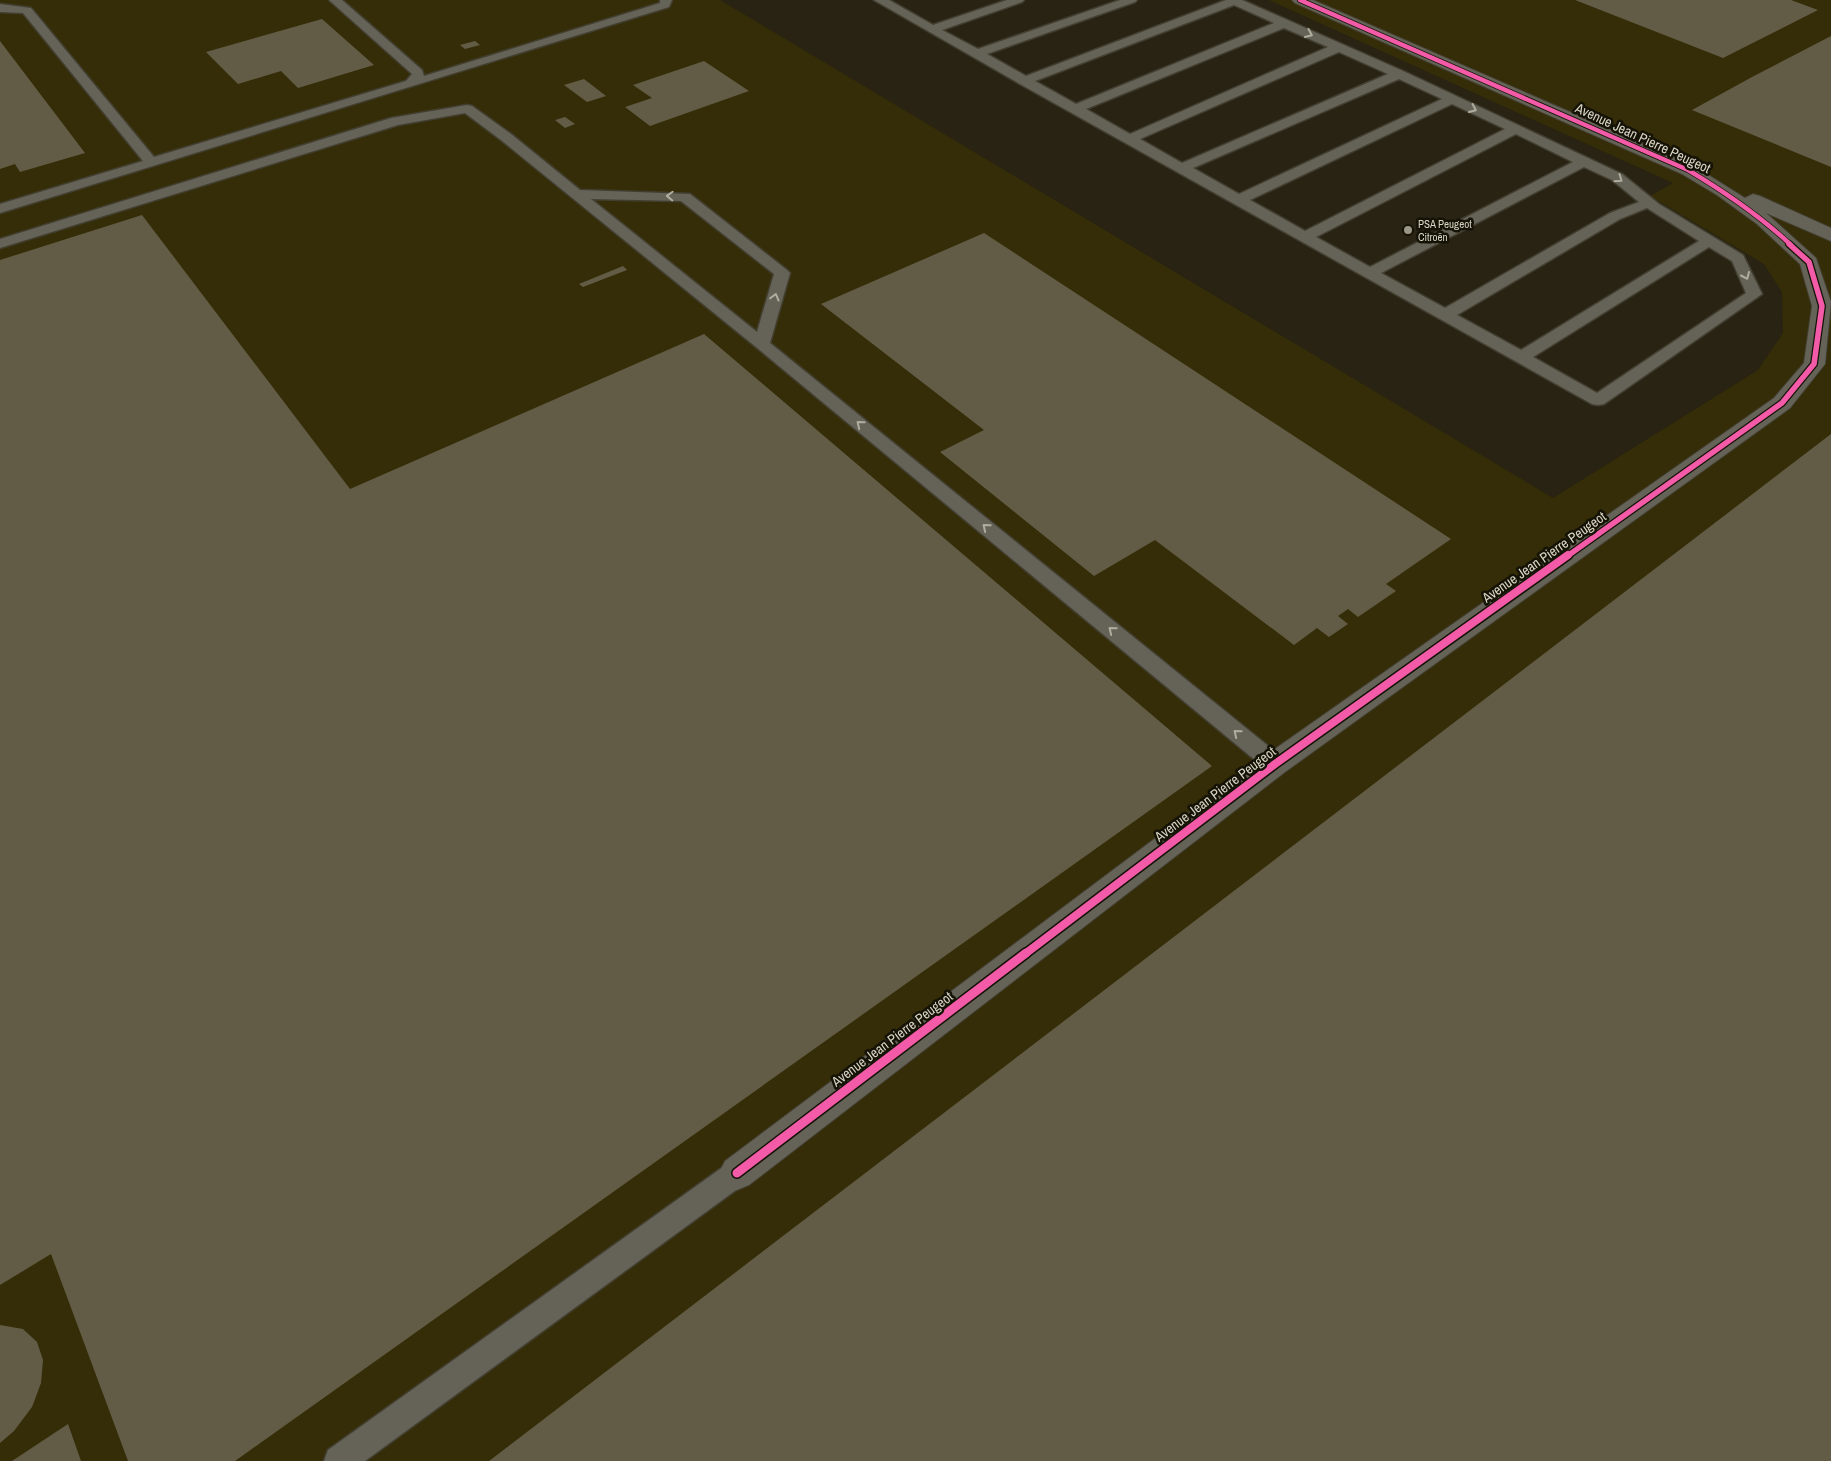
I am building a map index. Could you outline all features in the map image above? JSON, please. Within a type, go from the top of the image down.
[{"type":"street","name":"Avenue Jean Pierre Peugeot","points":[[1300,0],[1688,170],[1831,235]]},
{"type":"street","points":[[1327,12],[1348,3]]},
{"type":"street","name":"Avenue Jean Pierre Peugeot","points":[[737,1173],[1275,764],[1782,403],[1814,364],[1822,306],[1809,262],[1764,220],[1724,191],[1688,170]]},
{"type":"lane","points":[[335,0],[418,73],[417,78],[412,82]]},
{"type":"lane","points":[[0,209],[412,82],[510,54],[665,5],[666,0]]},
{"type":"lane","points":[[885,3],[909,0]]},
{"type":"lane","points":[[932,29],[1018,0]]},
{"type":"lane","points":[[976,54],[1131,0]]},
{"type":"lane","points":[[885,3],[1598,400],[1754,294],[1738,258],[1648,202],[1617,176],[1399,74],[1234,1],[1024,80]]},
{"type":"lane","points":[[0,8],[27,10],[151,162]]},
{"type":"lane","points":[[1075,109],[1285,23]]},
{"type":"lane","points":[[1129,139],[1339,48]]},
{"type":"lane","points":[[1182,168],[1399,74]]},
{"type":"lane","points":[[1239,200],[1452,99]]},
{"type":"lane","points":[[0,244],[396,121],[468,109],[506,137],[762,344],[1275,764]]},
{"type":"lane","points":[[1305,237],[1516,129]]},
{"type":"lane","points":[[1370,273],[1585,161]]},
{"type":"lane","points":[[576,194],[685,197],[782,273],[762,344]]},
{"type":"lane","points":[[1445,315],[1615,216],[1648,202]]},
{"type":"lane","points":[[1521,357],[1710,240]]},
{"type":"lane","points":[[339,1461],[737,1173]]},
{"type":"shaded area","points":[[0,0],[720,0],[1553,498],[1758,370],[1783,333],[1782,292],[1764,264],[1650,196],[1673,183],[1269,0],[1831,0],[1831,1461],[0,1461]]},
{"type":"building","points":[[1575,0],[1791,0],[1818,10],[1723,58]]},
{"type":"building","points":[[322,19],[374,65],[298,88],[281,71],[238,84],[206,52]]},
{"type":"building","points":[[1831,36],[1831,167],[1692,110],[1752,77]]},
{"type":"building","points":[[0,41],[85,153],[20,172],[15,164],[0,169]]},
{"type":"building","points":[[475,41],[480,45],[465,49],[460,45]]},
{"type":"building","points":[[704,61],[749,91],[650,126],[625,107],[652,98],[633,85]]},
{"type":"building","points":[[584,79],[606,96],[587,102],[564,85]]},
{"type":"building","points":[[565,117],[575,124],[565,128],[555,120]]},
{"type":"building","points":[[142,215],[350,489],[704,334],[1212,766],[235,1461],[128,1461],[51,1254],[0,1285],[0,260]]},
{"type":"building","points":[[984,233],[1451,539],[1386,584],[1396,591],[1358,617],[1348,609],[1338,616],[1348,624],[1329,637],[1317,628],[1294,645],[1155,540],[1094,576],[940,452],[984,430],[821,304]]},
{"type":"building","points":[[623,266],[627,270],[583,287],[579,284]]},
{"type":"building","points":[[1831,434],[1831,1461],[489,1461]]},
{"type":"building","points":[[0,1325],[23,1329],[37,1342],[43,1360],[41,1383],[32,1407],[14,1431],[0,1443]]},
{"type":"building","points":[[68,1424],[81,1461],[12,1461]]},
{"type":"cycle path","points":[[737,1173],[1275,764],[1782,403],[1814,364],[1822,306],[1809,262],[1764,220],[1723,191],[1688,170],[1300,0]]},
{"type":"place","name":"PSA Peugeot Citroën","points":[[1408,230]]}]
